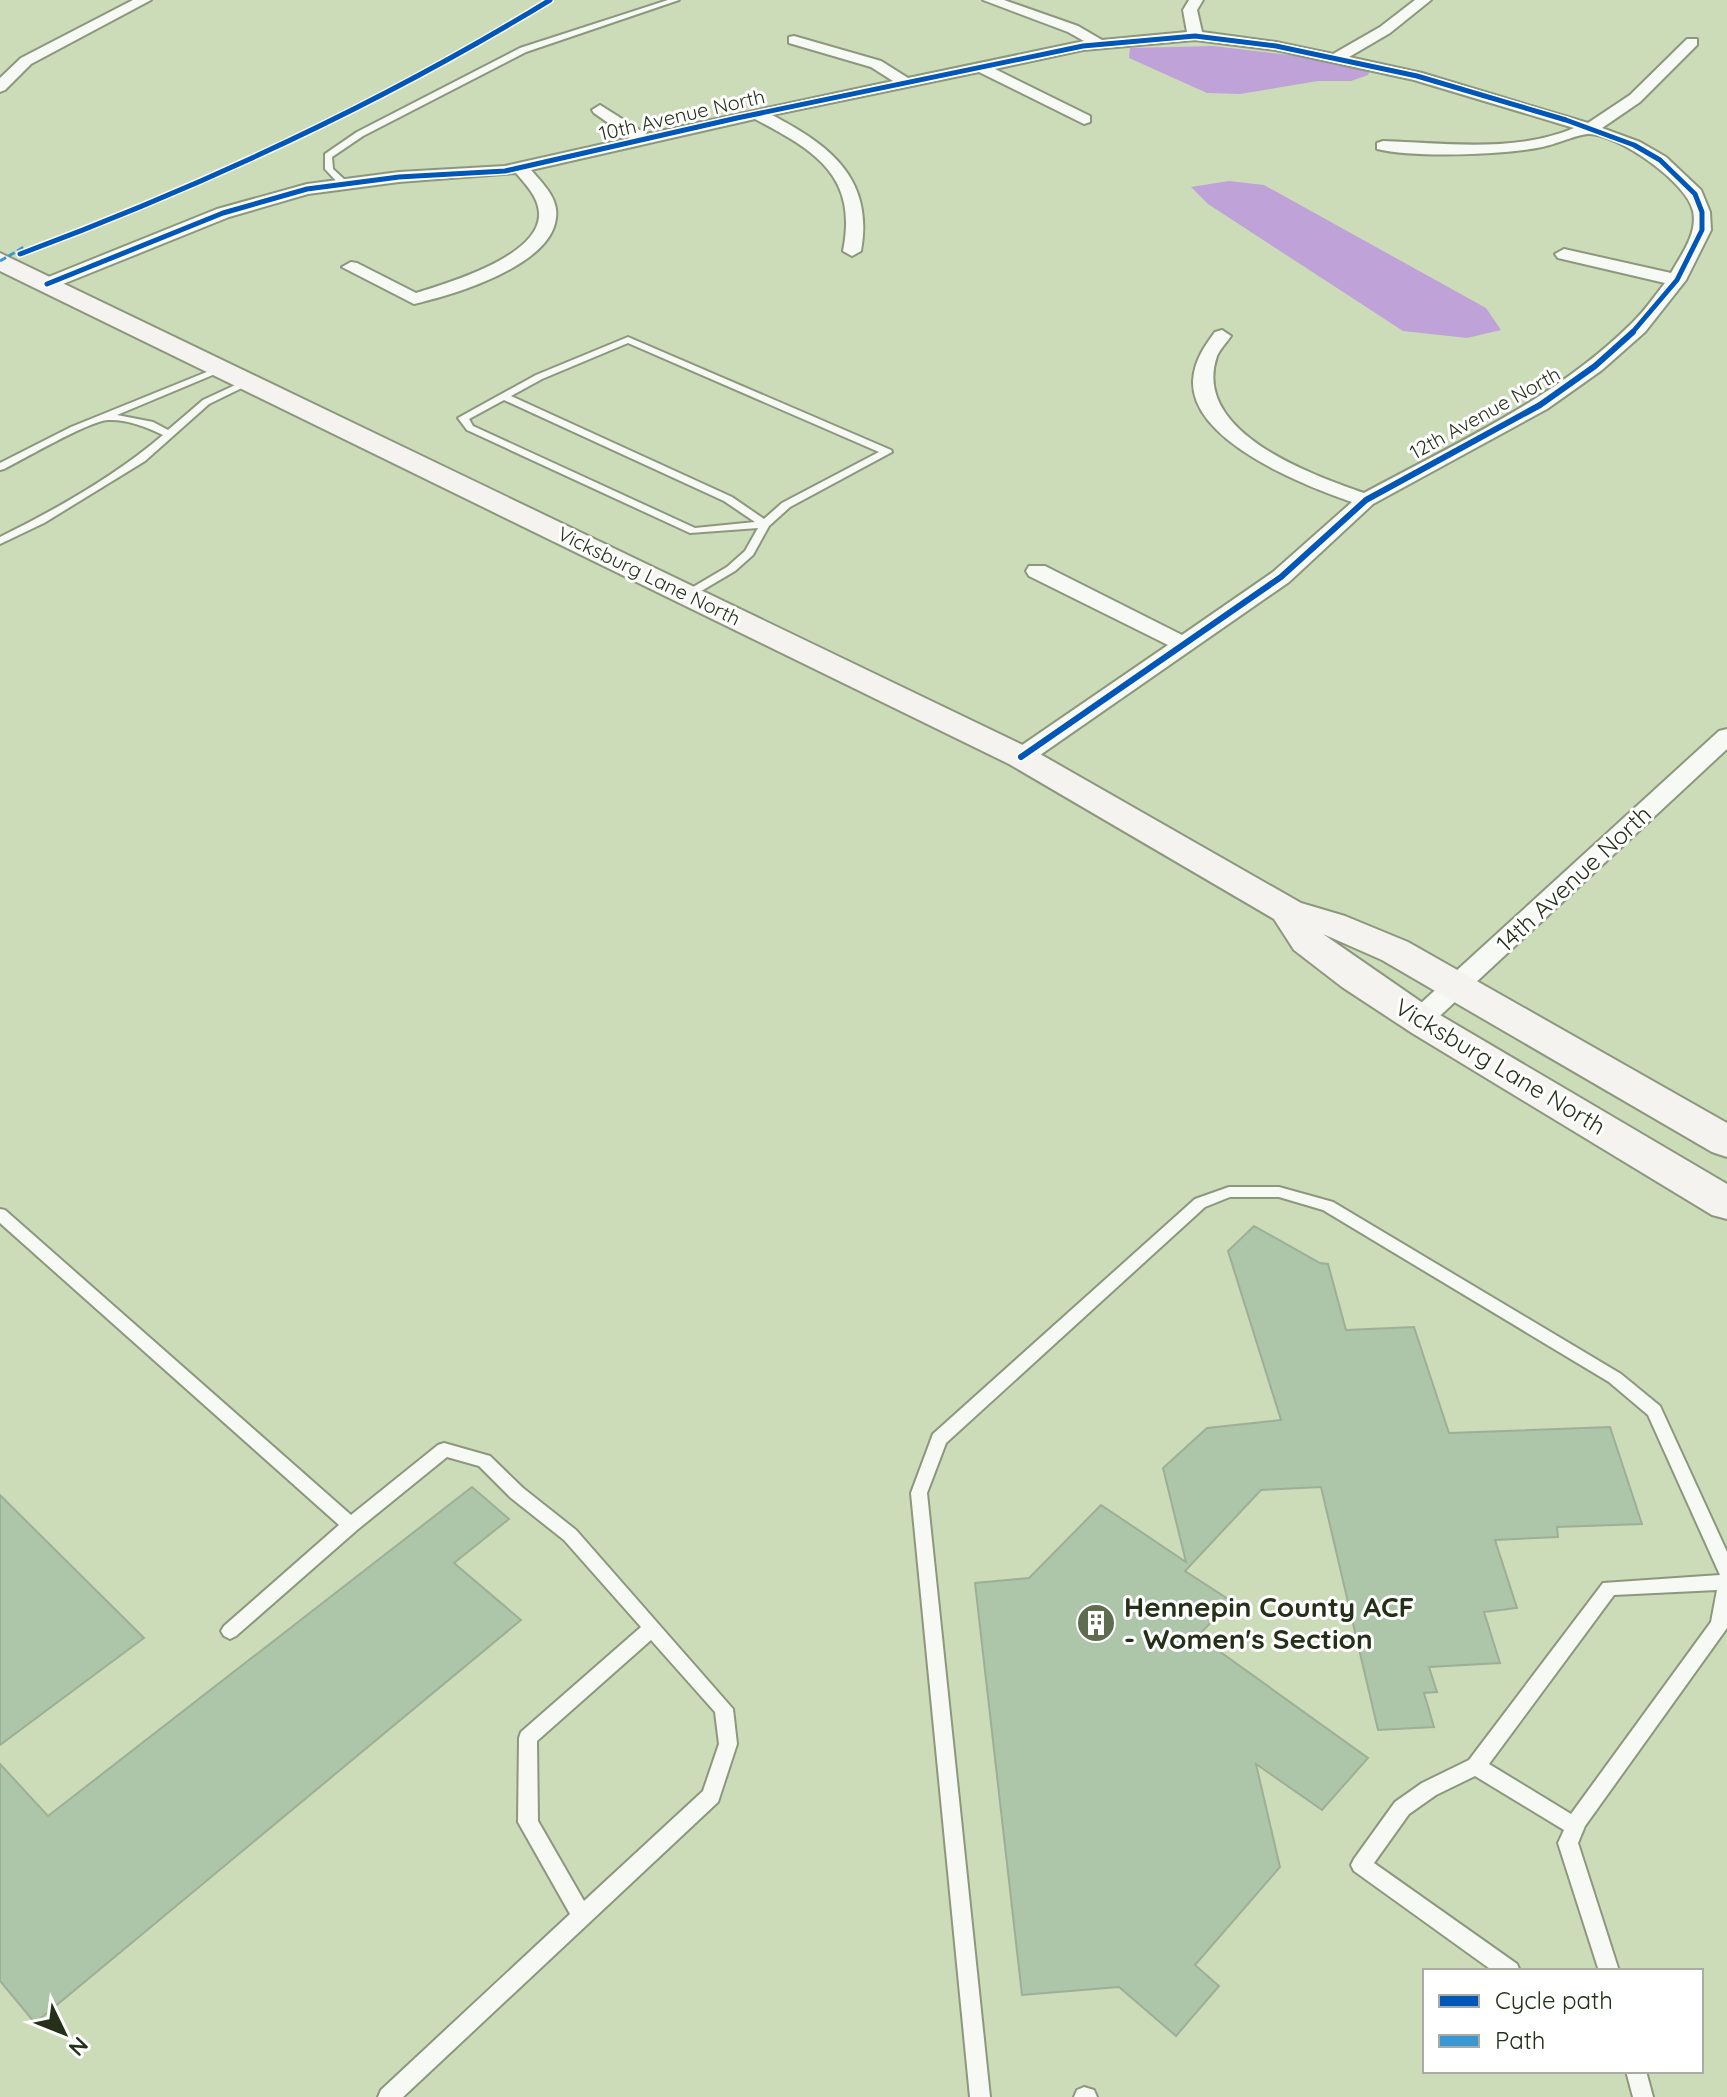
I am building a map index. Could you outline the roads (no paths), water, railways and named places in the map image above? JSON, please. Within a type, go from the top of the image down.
[{"type":"main road","name":"Vicksburg Lane North","points":[[0,261],[1021,757],[1288,911],[1370,940],[1727,1142]]},
{"type":"main road","name":"Vicksburg Lane North","points":[[1288,911],[1307,941],[1419,1020],[1727,1204]]},
{"type":"street","points":[[990,0],[1073,29],[1099,44]]},
{"type":"street","points":[[1195,36],[1190,10],[1196,0]]},
{"type":"street","points":[[1336,58],[1385,30],[1424,0]]},
{"type":"street","points":[[0,87],[26,61],[136,1]]},
{"type":"street","name":"10th Avenue North","points":[[47,284],[223,213],[278,197],[343,183],[476,175],[520,168],[758,114],[1099,44],[1195,36],[1276,46],[1336,58]]},
{"type":"street","points":[[794,40],[876,64],[906,83]]},
{"type":"street","points":[[1383,146],[1511,149],[1594,128],[1626,106],[1651,83],[1669,60],[1692,42]]},
{"type":"street","name":"12th Avenue North","points":[[1021,757],[1281,577],[1366,500],[1410,473],[1540,405],[1595,366],[1638,328],[1677,280],[1702,230],[1702,212],[1695,194],[1660,160],[1634,145],[1594,128],[1417,76],[1336,58]]},
{"type":"street","points":[[982,68],[1084,119]]},
{"type":"street","points":[[600,110],[644,140]]},
{"type":"street","points":[[758,114],[816,147],[836,167],[849,188],[856,211],[857,234],[852,251]]},
{"type":"street","points":[[351,267],[414,299],[457,287],[522,255],[540,236],[549,218],[548,200],[538,183],[520,168]]},
{"type":"street","points":[[1564,254],[1677,280]]},
{"type":"street","points":[[1222,336],[1208,355],[1203,377],[1208,399],[1222,423],[1245,445],[1278,465],[1319,485],[1366,500]]},
{"type":"street","points":[[1037,571],[1185,645]]},
{"type":"street","name":"14th Avenue North","points":[[1419,1020],[1727,736]]},
{"type":"lane","points":[[343,183],[329,172],[326,165],[328,156],[360,134],[523,50],[675,0]]},
{"type":"lane","points":[[687,595],[731,569],[749,553],[765,524],[786,505],[887,452],[628,340],[598,350],[463,418],[470,428],[694,531],[765,524]]},
{"type":"lane","points":[[0,467],[106,417],[236,376]]},
{"type":"lane","points":[[0,541],[40,521],[141,459],[236,376]]},
{"type":"lane","points":[[503,396],[728,499],[765,524]]},
{"type":"lane","points":[[106,417],[150,424],[169,434]]},
{"type":"lane","points":[[980,2097],[919,1493],[939,1439],[1200,1203],[1229,1192],[1279,1192],[1328,1206],[1615,1378],[1654,1411],[1727,1571]]},
{"type":"lane","points":[[0,1214],[351,1525]]},
{"type":"lane","points":[[230,1631],[351,1525],[444,1450],[484,1461],[517,1493],[570,1535],[724,1709],[728,1744],[711,1796],[388,2097]]},
{"type":"lane","points":[[1507,1969],[1361,1865],[1402,1808],[1429,1789],[1476,1766],[1609,1588],[1727,1581],[1720,1624],[1575,1827],[1568,1843],[1608,1969]]},
{"type":"lane","points":[[582,1916],[528,1822],[528,1738],[652,1628]]},
{"type":"lane","points":[[1476,1766],[1575,1827]]},
{"type":"lane","points":[[1637,2073],[1643,2097]]},
{"type":"place","name":"Hennepin County ACF - Women's Section","points":[[1096,1623]]}]
